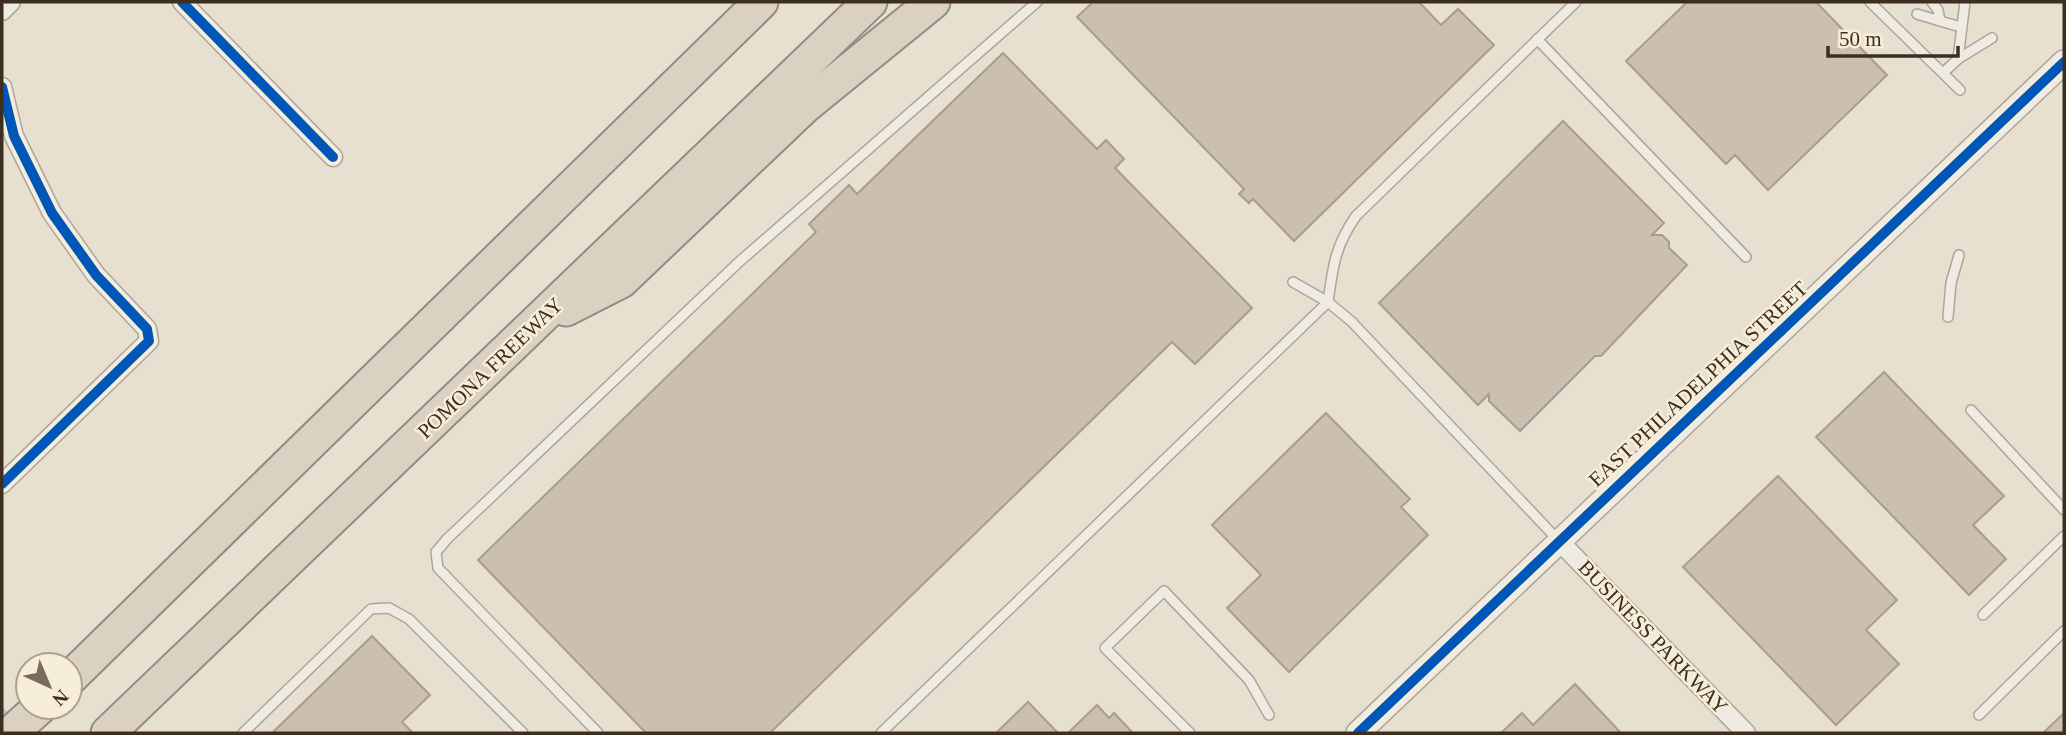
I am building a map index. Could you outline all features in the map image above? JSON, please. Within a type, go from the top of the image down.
[{"type":"highway","points":[[552,206],[728,2]]},
{"type":"highway","points":[[84,664],[761,2]]},
{"type":"highway","name":"POMONA FREEWAY","points":[[108,733],[870,2]]},
{"type":"highway","points":[[536,324],[621,281],[804,107],[933,2]]},
{"type":"highway","points":[[11,733],[24,721]]},
{"type":"street","points":[[2,11],[11,2]]},
{"type":"street","points":[[182,2],[333,157]]},
{"type":"street","name":"EAST PHILADELPHIA STREET","points":[[1357,733],[2064,62]]},
{"type":"street","points":[[2,87],[14,136],[52,213],[96,275],[147,329],[149,341],[2,484]]},
{"type":"street","name":"BUSINESS PARKWAY","points":[[1559,541],[1746,733]]},
{"type":"lane","points":[[598,733],[439,568],[436,552],[739,262],[1037,2]]},
{"type":"lane","points":[[881,733],[1328,302],[1333,265],[1341,238],[1356,216],[1576,2]]},
{"type":"lane","points":[[1870,2],[1960,90]]},
{"type":"lane","points":[[1958,59],[1965,2]]},
{"type":"lane","points":[[1936,4],[1940,21]]},
{"type":"lane","points":[[1917,14],[1961,27]]},
{"type":"lane","points":[[1943,73],[1958,59],[1992,38]]},
{"type":"lane","points":[[1537,39],[1746,257]]},
{"type":"lane","points":[[1948,317],[1951,283],[1959,255]]},
{"type":"lane","points":[[1293,282],[1328,302],[1352,322],[1559,541]]},
{"type":"lane","points":[[1971,410],[2064,510]]},
{"type":"lane","points":[[1983,615],[2064,536]]},
{"type":"lane","points":[[1191,733],[1105,648],[1164,591],[1249,680],[1269,715]]},
{"type":"lane","points":[[243,733],[371,609],[389,608],[409,619],[523,733]]},
{"type":"lane","points":[[1979,715],[2064,631]]},
{"type":"building","points":[[1093,2],[1419,2],[1441,25],[1458,9],[1494,45],[1294,241],[1253,199],[1249,203],[1239,194],[1244,189],[1077,17]]},
{"type":"building","points":[[1687,2],[1816,2],[1887,75],[1768,190],[1735,155],[1726,164],[1626,61]]},
{"type":"building","points":[[1003,53],[1097,149],[1106,140],[1124,159],[1115,168],[1252,308],[1195,364],[1172,342],[770,733],[646,733],[478,560],[816,232],[809,224],[849,185],[857,194]]},
{"type":"building","points":[[1563,121],[1664,223],[1652,235],[1662,235],[1669,242],[1669,248],[1687,265],[1601,356],[1595,356],[1520,431],[1489,401],[1489,394],[1478,405],[1379,303]]},
{"type":"building","points":[[1884,372],[2004,496],[1973,525],[2006,559],[1969,595],[1816,437]]},
{"type":"building","points":[[1326,413],[1410,499],[1401,507],[1428,535],[1289,672],[1227,608],[1261,575],[1212,525]]},
{"type":"building","points":[[1778,476],[1897,600],[1866,630],[1899,664],[1836,725],[1683,567]]},
{"type":"building","points":[[372,636],[430,695],[402,722],[413,733],[272,733]]},
{"type":"building","points":[[1575,684],[1621,733],[1501,733],[1522,713],[1533,725]]},
{"type":"building","points":[[1028,702],[1058,733],[996,733]]},
{"type":"building","points":[[1097,705],[1109,718],[1114,713],[1133,733],[1068,733]]},
{"type":"building","points":[[2064,713],[2064,733],[2043,733]]},
{"type":"waterway","points":[[2,710],[10,719]]},
{"type":"cycle path","points":[[182,2],[333,157]]},
{"type":"cycle path","points":[[1358,733],[2064,62]]},
{"type":"cycle path","points":[[2,87],[14,136],[52,213],[96,275],[147,329],[149,341],[2,484]]}]
